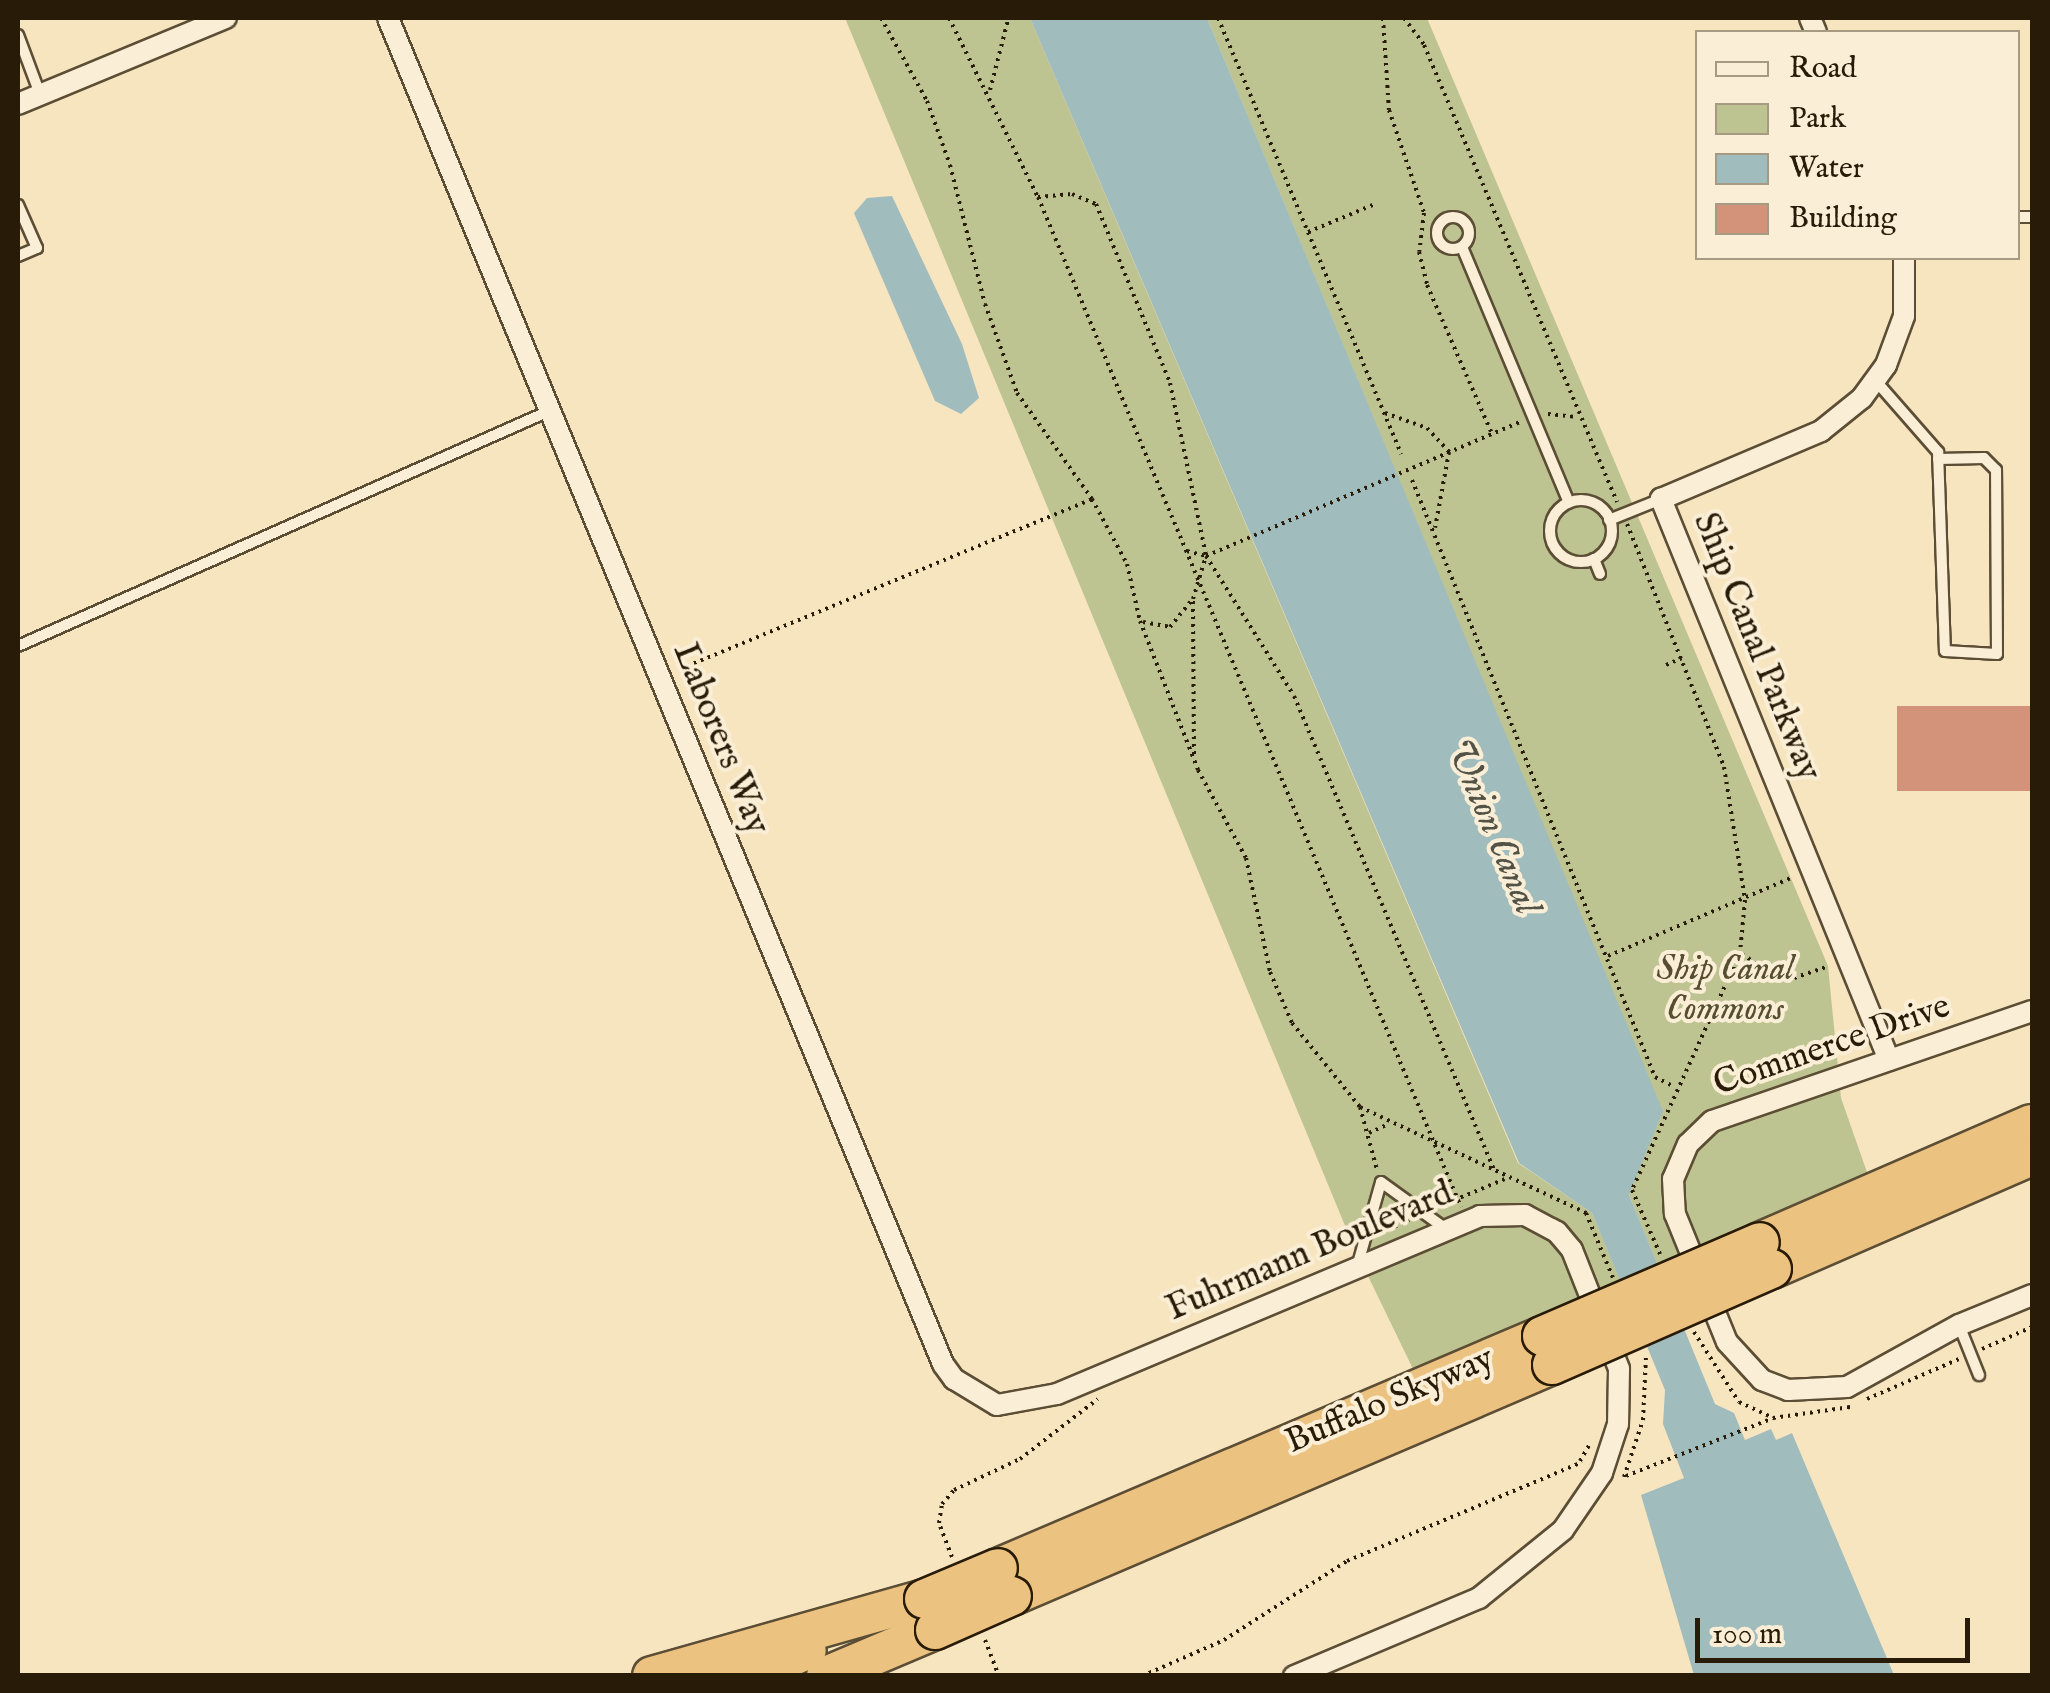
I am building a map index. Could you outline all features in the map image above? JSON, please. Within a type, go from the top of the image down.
[{"type":"highway","name":"Buffalo Skyway","points":[[1766,1256],[2032,1124]]},
{"type":"highway","name":"Buffalo Skyway","points":[[747,1676],[930,1614],[1766,1256],[2032,1156]]},
{"type":"highway","name":"Buffalo Skyway","points":[[826,1676],[930,1614]]},
{"type":"highway","points":[[652,1676],[930,1614]]},
{"type":"highway","points":[[858,1676],[930,1614]]},
{"type":"street","points":[[18,104],[226,18]]},
{"type":"street","name":"Laborers Way","points":[[388,18],[942,1364],[997,1405],[1057,1394]]},
{"type":"street","name":"Ship Canal Parkway","points":[[1889,1060],[1661,499],[1822,430],[1875,380],[1904,316],[1904,260]]},
{"type":"street","name":"Commerce Drive","points":[[1959,1326],[1846,1387],[1807,1394],[1762,1380],[1738,1361],[1704,1286],[1675,1214],[1674,1180],[1688,1144],[1712,1122],[2032,1011]]},
{"type":"street","name":"Fuhrmann Boulevard","points":[[1057,1394],[1447,1230],[1508,1212],[1557,1232],[1572,1250],[1619,1369],[1618,1424],[1602,1472],[1563,1530],[1479,1598],[1294,1676]]},
{"type":"street","points":[[1959,1326],[2032,1295]]},
{"type":"lane","points":[[18,35],[40,94]]},
{"type":"lane","points":[[18,205],[37,248],[18,256]]},
{"type":"lane","points":[[1462,247],[1569,503]]},
{"type":"lane","points":[[1875,380],[1930,436],[1938,459],[1942,644],[1950,655],[1997,654],[1996,470],[1984,458],[1938,459]]},
{"type":"lane","points":[[18,646],[550,411]]},
{"type":"lane","points":[[1609,520],[1661,499]]},
{"type":"lane","points":[[1588,501],[1609,520],[1611,538],[1594,559],[1574,562],[1552,544],[1554,515],[1569,503],[1588,501]]},
{"type":"lane","points":[[1594,559],[1600,574]]},
{"type":"lane","points":[[1357,1268],[1381,1182],[1447,1230]]},
{"type":"lane","points":[[1959,1326],[1979,1375]]},
{"type":"path","points":[[881,18],[927,101],[950,165],[985,304],[1017,393],[1092,499],[1127,564],[1140,621],[1194,759],[1246,858],[1270,972],[1292,1023],[1360,1107],[1388,1125],[1495,1172],[1294,696],[1206,556],[1170,382],[1096,204],[1072,194],[1038,198]]},
{"type":"path","points":[[949,18],[990,90],[1038,198],[1458,1198]]},
{"type":"path","points":[[1218,18],[1400,454]]},
{"type":"path","points":[[1383,18],[1389,110],[1424,213],[1419,252],[1427,285],[1492,434]]},
{"type":"path","points":[[1404,18],[1424,45],[1578,416],[1623,514],[1724,767],[1745,900],[1740,953],[1632,1190]]},
{"type":"path","points":[[990,90],[1008,20]]},
{"type":"path","points":[[1308,232],[1375,204]]},
{"type":"path","points":[[1384,413],[1427,428],[1449,452]]},
{"type":"path","points":[[1186,550],[1206,556],[1532,418],[1578,416]]},
{"type":"path","points":[[1435,530],[1449,452]]},
{"type":"path","points":[[1412,480],[1655,1078],[1676,1087]]},
{"type":"path","points":[[680,669],[1092,499]]},
{"type":"path","points":[[1194,759],[1193,599],[1206,556]]},
{"type":"path","points":[[1140,621],[1170,627],[1193,599]]},
{"type":"path","points":[[1666,665],[1682,658]]},
{"type":"path","points":[[1608,956],[1791,878]]},
{"type":"path","points":[[1740,953],[1772,975],[1794,978],[1828,966]]},
{"type":"path","points":[[1360,1107],[1378,1172]]},
{"type":"path","points":[[1369,1133],[1388,1125]]},
{"type":"path","points":[[1972,1354],[2032,1327]]},
{"type":"path","points":[[1624,1477],[1644,1420],[1648,1363]]},
{"type":"path","points":[[959,1574],[939,1523],[942,1504],[954,1490],[1020,1459],[1102,1396]]},
{"type":"path","points":[[1612,1477],[1624,1477],[1753,1424]]},
{"type":"path","points":[[1142,1676],[1224,1640],[1347,1560],[1580,1461],[1594,1438]]},
{"type":"path","points":[[1580,1461],[1588,1465]]},
{"type":"path","points":[[979,1625],[999,1676]]},
{"type":"green space","points":[[845,18],[1030,18],[1518,1163],[1592,1213],[1620,1280],[1413,1369],[1353,1245]]},
{"type":"green space","name":"Ship Canal Commons","points":[[1207,18],[1427,18],[1828,966],[1841,1098],[1868,1175],[1658,1266],[1629,1195],[1662,1111]]},
{"type":"water","name":"Union Canal","points":[[1030,18],[1207,18],[1663,1111],[1629,1195],[1715,1404],[1734,1413],[1745,1440],[1771,1429],[1776,1440],[1792,1433],[1894,1675],[1694,1675],[1641,1495],[1684,1478],[1663,1424],[1665,1390],[1592,1213],[1519,1163]]},
{"type":"water","points":[[892,196],[962,344],[979,398],[961,414],[935,401],[854,213],[867,198]]},
{"type":"building","points":[[1897,706],[2032,706],[2032,791],[1897,791]]}]
